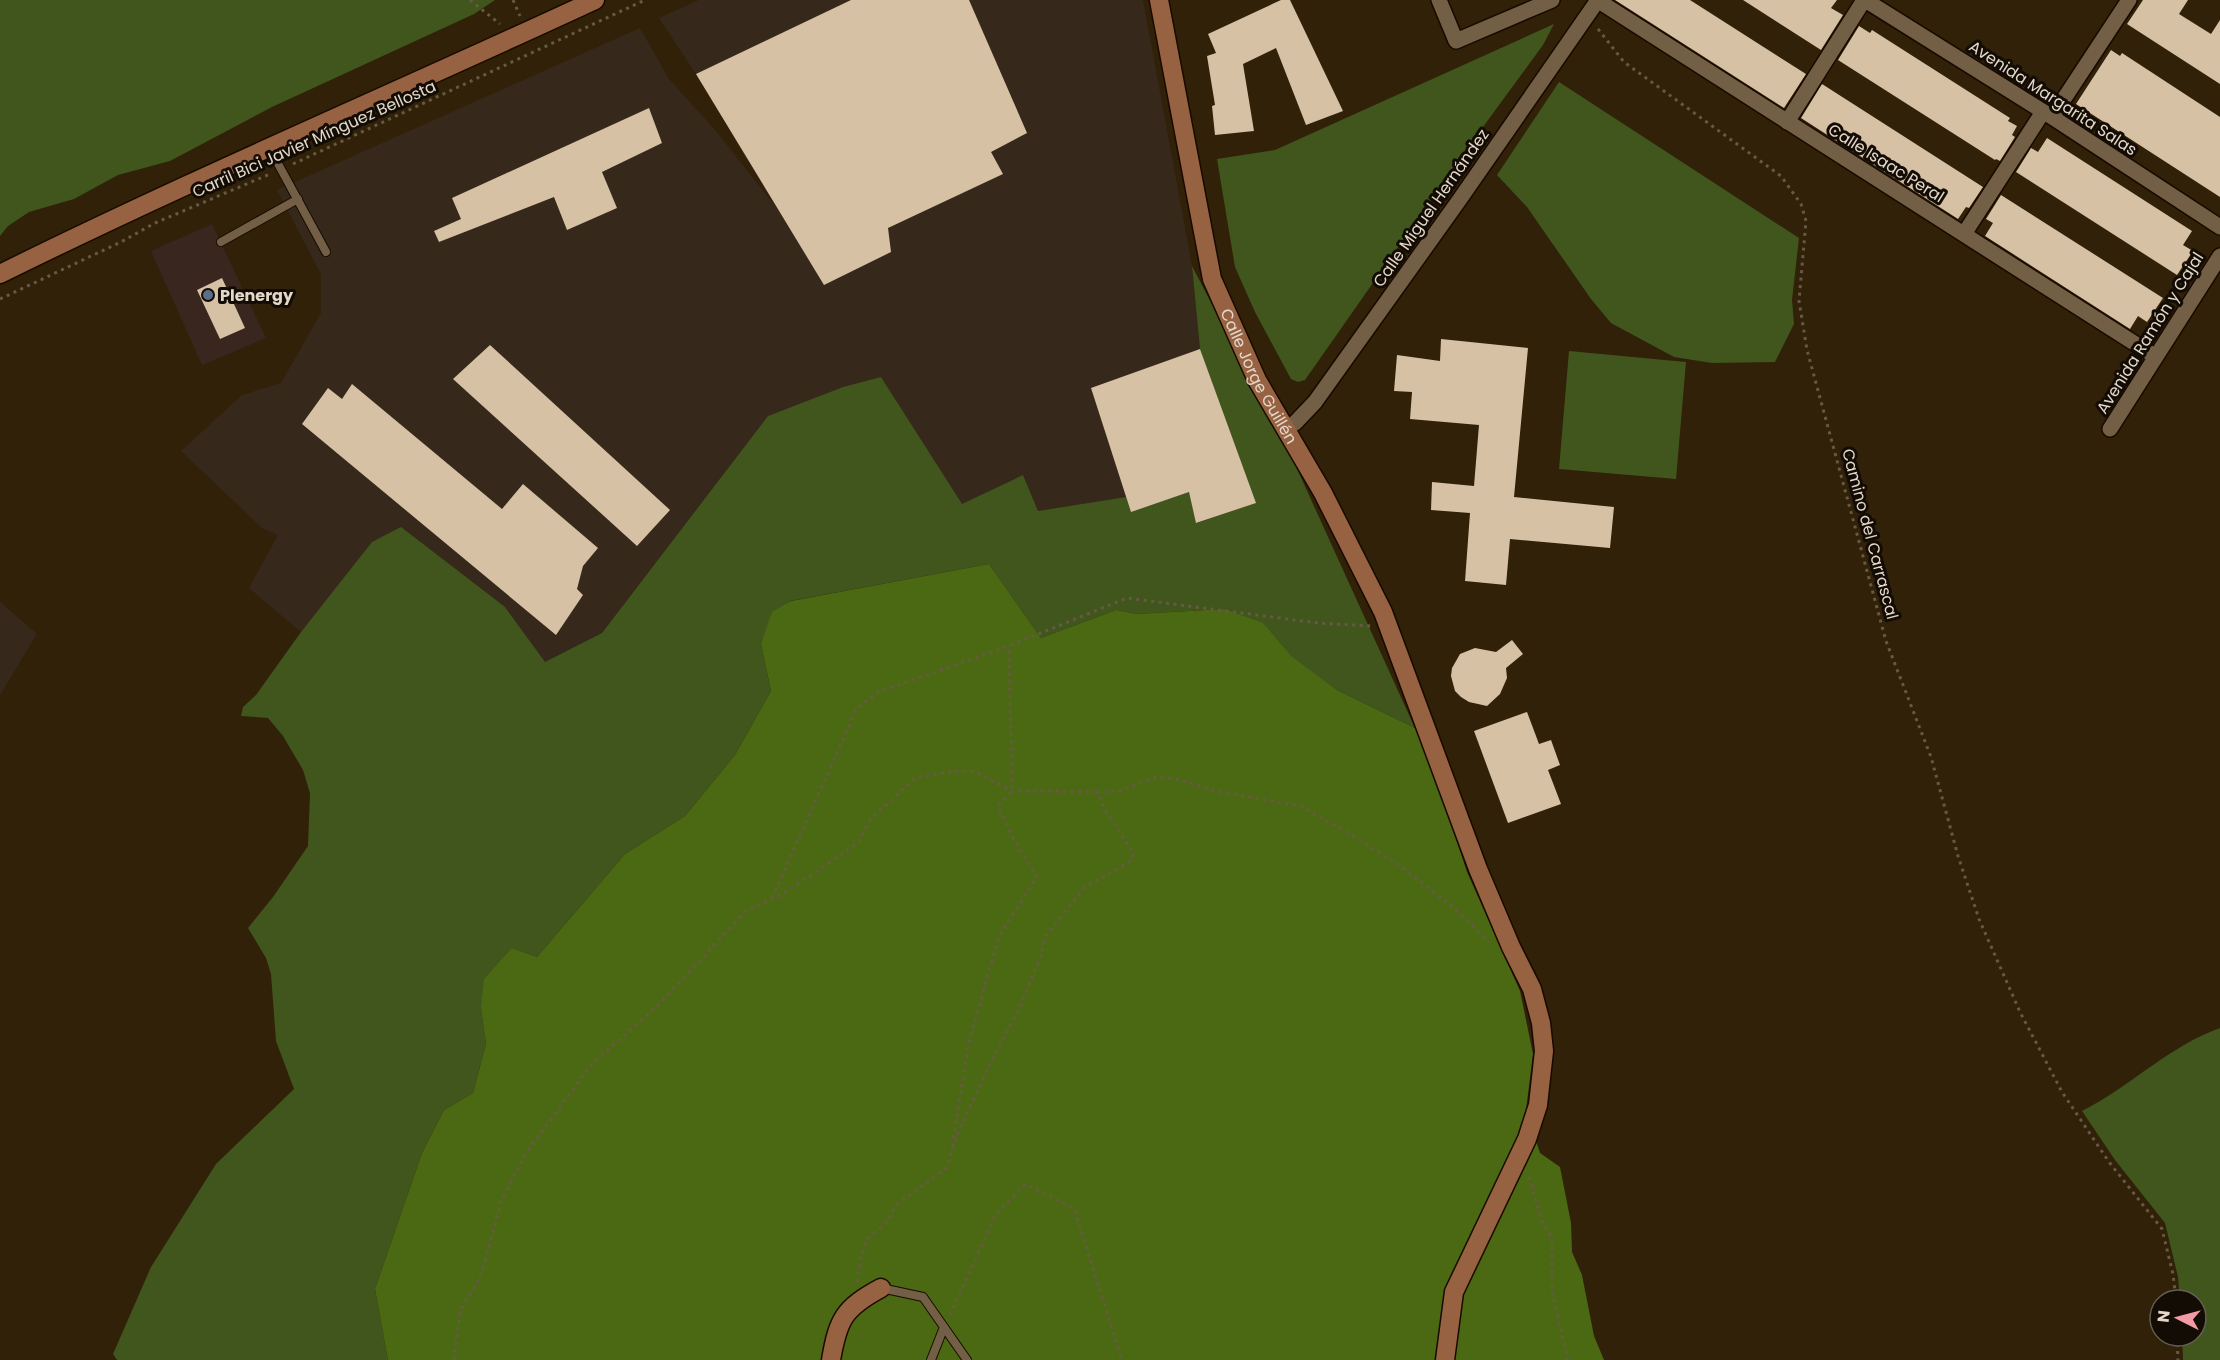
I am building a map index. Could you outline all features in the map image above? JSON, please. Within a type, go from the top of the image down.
[{"type":"street","points":[[0,274],[111,219],[595,0]]},
{"type":"street","points":[[1439,0],[1456,41],[1552,0]]},
{"type":"street","name":"Calle Isaac Peral","points":[[1598,0],[2156,357]]},
{"type":"street","name":"Calle Miguel Hernández","points":[[1285,428],[1295,423],[1315,402],[1598,0]]},
{"type":"street","points":[[1787,122],[1865,0]]},
{"type":"street","name":"Avenida Margarita Salas","points":[[1865,0],[2047,114],[2220,227]]},
{"type":"street","points":[[1964,234],[2128,0]]},
{"type":"street","name":"Calle Jorge Guillén","points":[[1161,1],[1212,279],[1257,380],[1323,493],[1383,612],[1478,869],[1511,947],[1532,988],[1541,1023],[1544,1051],[1538,1105],[1527,1139],[1454,1292],[1445,1360]]},
{"type":"street","name":"Avenida Ramón y Cajal","points":[[2109,429],[2220,256]]},
{"type":"street","points":[[831,1360],[839,1326],[854,1304],[881,1288]]},
{"type":"lane","points":[[270,149],[326,252]]},
{"type":"lane","points":[[221,242],[298,199]]},
{"type":"lane","points":[[881,1288],[923,1297],[968,1360]]},
{"type":"lane","points":[[931,1360],[944,1327]]},
{"type":"path","points":[[470,0],[520,35]]},
{"type":"path","name":"Carril Bici Javier Mínguez Bellosta","points":[[0,299],[121,242],[155,223],[281,169],[645,0]]},
{"type":"path","name":"Camino del Carrascal","points":[[1588,14],[1624,62],[1781,176],[1801,204],[1806,221],[1799,301],[1807,350],[1886,641],[1931,757],[1958,856],[1979,919],[2020,1012],[2062,1092],[2109,1162],[2162,1229],[2175,1288]]},
{"type":"path","points":[[772,900],[857,708],[879,692],[1010,646],[1127,598],[1318,623],[1389,627]]},
{"type":"path","points":[[951,1154],[969,1042],[999,936],[1037,877],[1015,842],[998,807],[1012,790],[1010,646]]},
{"type":"path","points":[[454,1360],[460,1310],[477,1283],[485,1262],[501,1201],[528,1150],[591,1065],[659,1004],[746,911],[783,894],[859,841],[870,820],[915,778],[952,771],[974,771],[1012,790],[1117,792],[1155,777],[1176,779],[1216,790],[1300,806],[1399,865],[1454,908],[1497,950],[1511,947]]},
{"type":"path","points":[[854,1304],[860,1261],[867,1239],[888,1221],[896,1205],[946,1168],[989,1066],[1019,1009],[1041,956],[1046,935],[1085,887],[1131,861],[1134,854],[1106,811],[1097,792]]},
{"type":"path","points":[[1517,1158],[1530,1179],[1542,1222],[1552,1238],[1552,1292],[1568,1360]]},
{"type":"path","points":[[944,1327],[996,1214],[1025,1184],[1074,1208],[1122,1360]]},
{"type":"shaded area","points":[[699,0],[1143,0],[1192,266],[1200,349],[1256,503],[1196,523],[1131,512],[1126,497],[1038,511],[1023,475],[962,505],[881,377],[843,387],[768,416],[602,633],[544,663],[505,607],[372,543],[301,632],[249,588],[278,535],[262,528],[181,451],[242,395],[281,383],[321,313],[321,274],[277,190],[640,28],[669,79],[716,131],[775,206],[696,74],[659,18]]},
{"type":"shaded area","name":"Plenergy","points":[[212,224],[266,338],[202,365],[151,251]]},
{"type":"shaded area","points":[[0,602],[37,634],[0,695]]},
{"type":"green space","points":[[0,0],[495,0],[474,14],[272,107],[170,161],[118,175],[74,199],[29,212],[8,226],[0,236]]},
{"type":"green space","points":[[1554,24],[1543,45],[1466,150],[1305,380],[1298,382],[1291,379],[1255,312],[1235,267],[1217,159],[1275,150]]},
{"type":"green space","points":[[1559,82],[1799,238],[1792,300],[1794,324],[1775,362],[1712,363],[1674,357],[1611,323],[1591,299],[1527,207],[1497,175]]},
{"type":"green space","points":[[1192,266],[1293,460],[1415,728],[1337,690],[1224,609],[1137,614],[1116,610],[1041,638],[989,564],[790,601],[761,644],[771,691],[735,755],[685,816],[625,854],[537,957],[512,948],[481,1009],[486,1044],[473,1093],[444,1110],[422,1153],[375,1289],[388,1360],[117,1360],[113,1354],[151,1267],[216,1164],[294,1089],[276,1041],[271,974],[266,958],[248,928],[273,897],[308,846],[310,793],[303,770],[283,736],[268,718],[241,716],[243,707],[256,695],[301,632],[372,542],[401,527],[505,607],[545,662],[602,633],[768,416],[843,387],[881,377],[962,504],[1023,475],[1038,511],[1126,497],[1131,511],[1189,492],[1197,523],[1255,503],[1200,349]]},
{"type":"green space","points":[[1569,351],[1686,362],[1676,479],[1559,469]]},
{"type":"green space","points":[[989,564],[1041,638],[1116,610],[1137,614],[1224,609],[1263,623],[1291,656],[1337,690],[1415,728],[1436,778],[1467,872],[1520,991],[1533,1054],[1526,1110],[1540,1153],[1560,1167],[1571,1223],[1572,1252],[1582,1275],[1594,1336],[1604,1360],[388,1360],[375,1289],[422,1153],[444,1110],[473,1093],[486,1044],[481,1009],[484,979],[512,948],[537,957],[625,854],[685,816],[735,755],[771,691],[761,644],[772,612],[791,601]]},
{"type":"green space","points":[[2220,1028],[2220,1360],[2183,1360],[2182,1348],[2208,1348],[2208,1288],[2179,1288],[2165,1223],[2115,1160],[2082,1111],[2201,1036]]},
{"type":"building","points":[[851,0],[969,0],[1027,133],[991,152],[1003,174],[888,228],[891,252],[824,285],[696,74]]},
{"type":"building","points":[[1281,0],[1290,0],[1343,111],[1306,125],[1276,48],[1243,64],[1254,131],[1215,135],[1212,106],[1215,105],[1207,56],[1216,53],[1208,34]]},
{"type":"building","points":[[1615,0],[1690,0],[1806,74],[1784,108]]},
{"type":"building","points":[[1743,0],[1837,0],[1831,8],[1843,15],[1821,50]]},
{"type":"building","points":[[2143,0],[2188,0],[2179,14],[2211,34],[2220,20],[2220,84],[2127,24]]},
{"type":"building","points":[[1859,26],[1870,33],[1872,30],[2010,118],[2008,121],[2017,126],[2012,135],[2015,137],[2000,161],[1838,60]]},
{"type":"building","points":[[2111,50],[2120,56],[2122,53],[2220,117],[2220,197],[2076,104]]},
{"type":"building","points":[[1822,84],[1983,187],[1969,208],[1966,207],[1958,219],[1801,118]]},
{"type":"building","points":[[649,108],[662,143],[602,172],[617,208],[567,230],[554,197],[439,242],[434,231],[461,219],[452,198]]},
{"type":"building","points":[[2047,138],[2192,231],[2183,245],[2193,251],[2177,275],[2016,172],[2031,148],[2038,152]]},
{"type":"building","points":[[2001,195],[2163,298],[2147,322],[2138,316],[2130,329],[1985,236],[1993,223],[1986,219]]},
{"type":"building","points":[[222,278],[245,328],[220,339],[197,290]]},
{"type":"building","points":[[1441,339],[1528,348],[1514,497],[1614,507],[1610,548],[1510,539],[1506,585],[1465,581],[1470,513],[1431,510],[1432,482],[1474,486],[1479,425],[1410,419],[1412,392],[1394,391],[1397,355],[1440,361]]},
{"type":"building","points":[[490,345],[670,510],[637,546],[453,379]]},
{"type":"building","points":[[1200,349],[1256,503],[1196,523],[1189,492],[1131,512],[1091,388]]},
{"type":"building","points":[[352,384],[502,509],[523,484],[598,548],[583,566],[577,589],[583,595],[556,635],[302,424],[328,388],[342,399]]},
{"type":"building","points":[[1512,640],[1523,654],[1506,668],[1507,678],[1500,694],[1487,706],[1469,702],[1455,691],[1451,676],[1452,668],[1460,654],[1475,648],[1496,652]]},
{"type":"building","points":[[1527,712],[1539,744],[1551,740],[1560,765],[1548,770],[1561,804],[1508,823],[1474,731]]},
{"type":"place","name":"Plenergy","points":[[208,295]]}]
